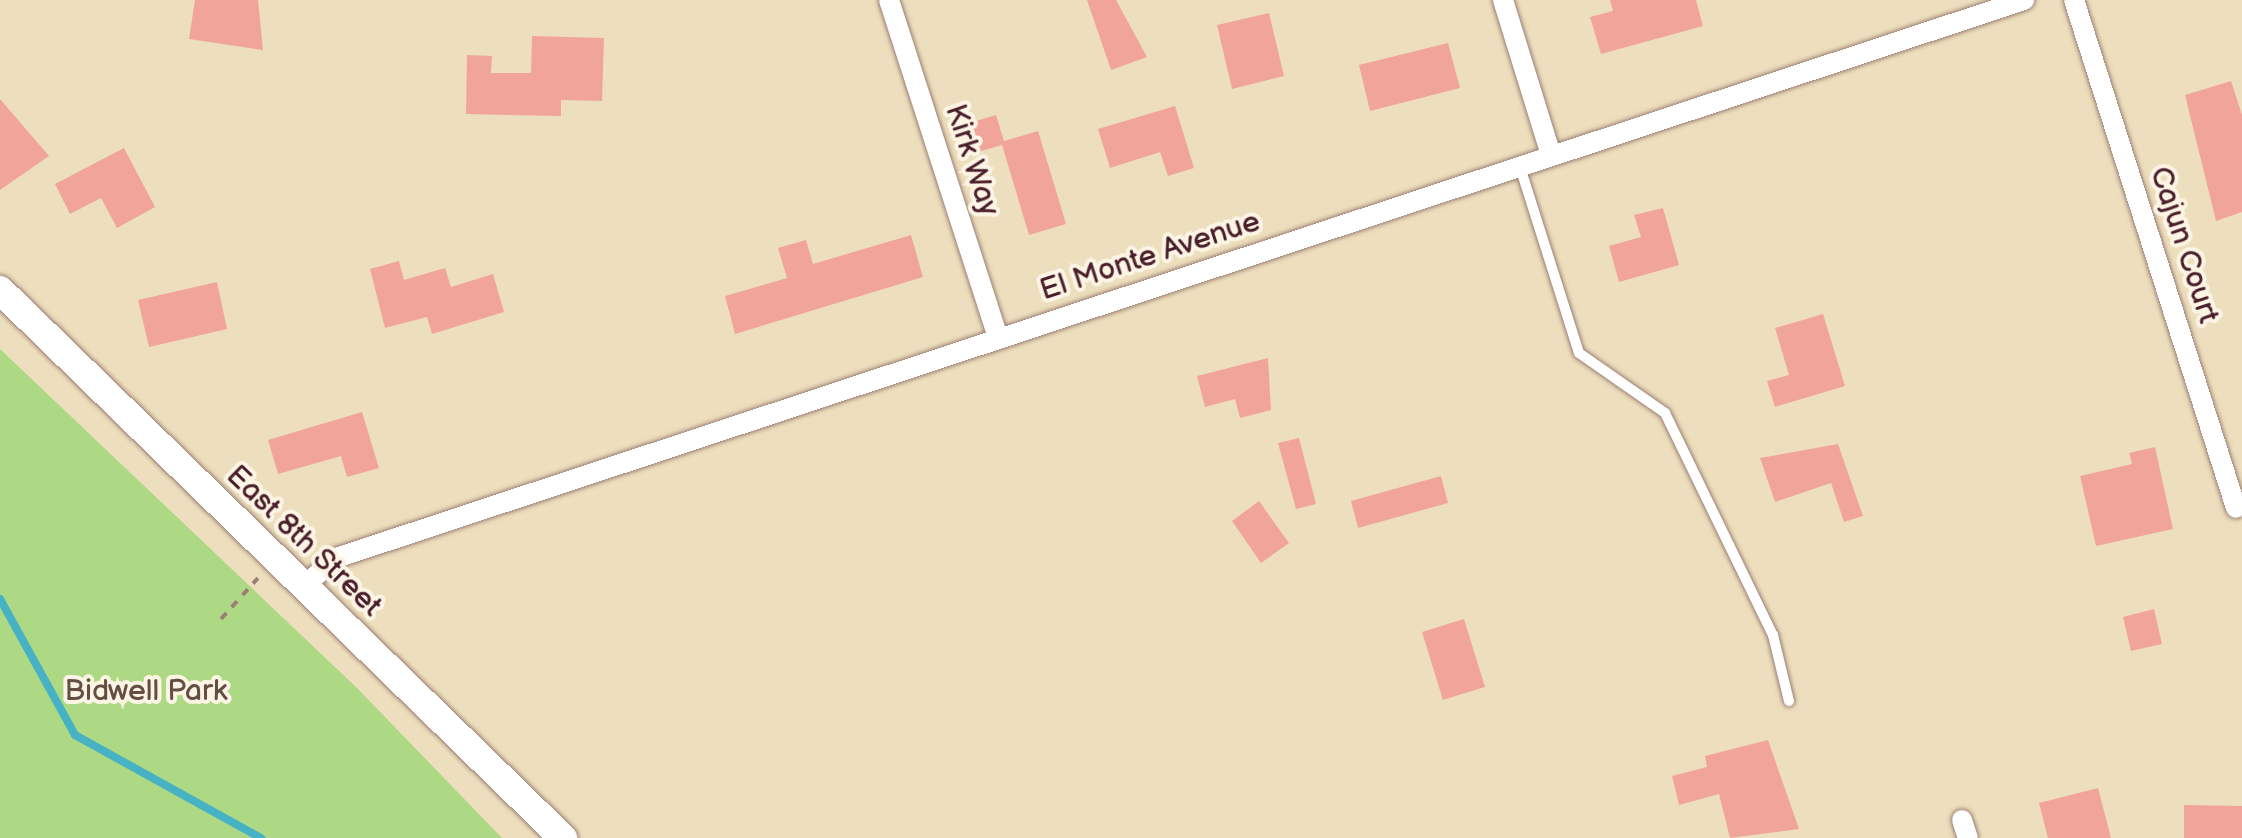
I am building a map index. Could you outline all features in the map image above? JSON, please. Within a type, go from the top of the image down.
[{"type":"street","name":"Kirk Way","points":[[889,0],[998,338]]},
{"type":"street","points":[[1503,0],[1552,155]]},
{"type":"street","name":"El Monte Avenue","points":[[304,586],[336,558],[2024,0]]},
{"type":"street","name":"Cajun Court","points":[[2074,0],[2236,508]]},
{"type":"street","name":"East 8th Street","points":[[0,290],[563,838]]},
{"type":"lane","points":[[1520,166],[1579,352],[1665,413],[1774,634],[1789,701]]},
{"type":"path","points":[[221,619],[261,574]]},
{"type":"green space","name":"Bidwell Park","points":[[0,349],[357,688],[502,838],[0,838]]},
{"type":"building","points":[[195,0],[258,0],[263,50],[189,39]]},
{"type":"building","points":[[1087,0],[1116,0],[1147,57],[1111,70]]},
{"type":"building","points":[[1610,0],[1696,0],[1703,26],[1601,54],[1590,17],[1613,11]]},
{"type":"building","points":[[1269,13],[1284,76],[1232,89],[1217,25]]},
{"type":"building","points":[[532,36],[604,38],[602,101],[561,100],[561,116],[466,114],[467,55],[492,56],[491,73],[531,73]]},
{"type":"building","points":[[1448,43],[1460,88],[1370,111],[1359,65]]},
{"type":"building","points":[[2231,81],[2242,115],[2242,212],[2216,221],[2185,95]]},
{"type":"building","points":[[0,99],[49,156],[0,190]]},
{"type":"building","points":[[1175,106],[1194,168],[1168,176],[1160,152],[1110,168],[1098,129]]},
{"type":"building","points":[[996,115],[1004,141],[1038,131],[1066,224],[1029,235],[1002,145],[975,153],[966,124]]},
{"type":"building","points":[[124,148],[155,207],[117,228],[101,198],[70,214],[55,184]]},
{"type":"building","points":[[1663,208],[1679,265],[1619,282],[1609,246],[1641,237],[1634,215]]},
{"type":"building","points":[[911,235],[923,277],[735,334],[725,296],[787,278],[778,248],[806,240],[813,264]]},
{"type":"building","points":[[399,261],[404,280],[445,268],[451,287],[493,274],[504,312],[432,334],[427,317],[385,328],[370,269]]},
{"type":"building","points":[[217,282],[227,329],[149,347],[138,300]]},
{"type":"building","points":[[1823,314],[1845,386],[1775,407],[1767,381],[1789,375],[1775,328]]},
{"type":"building","points":[[1268,358],[1271,410],[1240,418],[1235,399],[1205,407],[1197,376]]},
{"type":"building","points":[[362,412],[379,468],[347,477],[341,456],[278,474],[268,440]]},
{"type":"building","points":[[1299,438],[1316,504],[1296,509],[1278,443]]},
{"type":"building","points":[[1838,444],[1863,516],[1844,522],[1831,483],[1775,502],[1760,458]]},
{"type":"building","points":[[2155,447],[2173,529],[2096,546],[2080,476],[2132,464],[2129,453]]},
{"type":"building","points":[[1441,476],[1448,503],[1358,528],[1351,501]]},
{"type":"building","points":[[1259,501],[1289,543],[1261,563],[1232,521]]},
{"type":"building","points":[[2154,609],[2162,644],[2131,651],[2123,617]]},
{"type":"building","points":[[1464,619],[1485,687],[1443,700],[1422,632]]},
{"type":"building","points":[[1768,740],[1799,829],[1730,838],[1719,794],[1679,805],[1672,776],[1707,767],[1705,756]]},
{"type":"building","points":[[2098,788],[2111,838],[2048,838],[2039,803]]},
{"type":"building","points":[[2184,805],[2242,806],[2242,838],[2184,838]]},
{"type":"waterway","points":[[0,599],[75,735],[261,838]]}]
